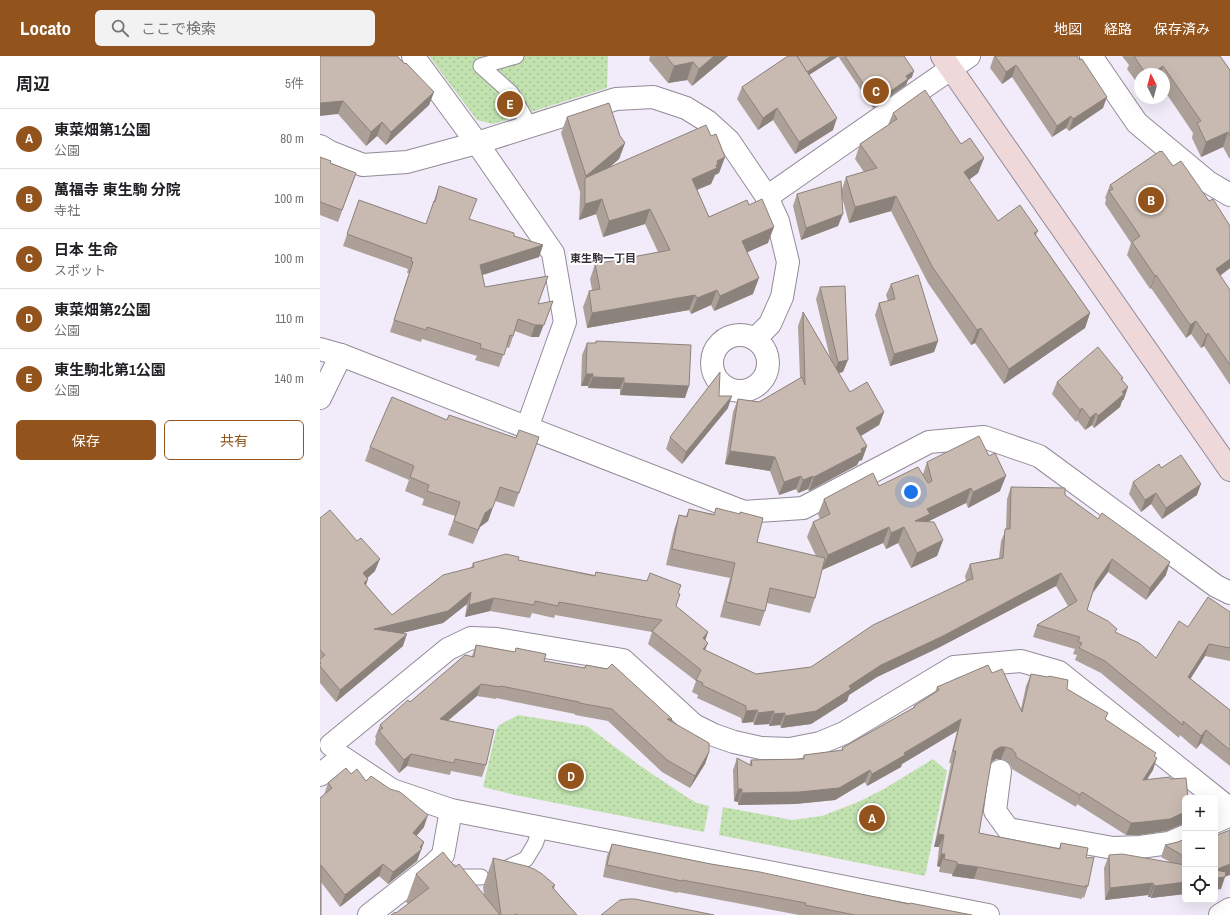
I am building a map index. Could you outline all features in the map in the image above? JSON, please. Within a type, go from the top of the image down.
[{"type":"street","points":[[413,56],[477,143],[554,253],[565,322],[527,428]]},
{"type":"street","points":[[767,197],[946,62],[969,56]]},
{"type":"street","points":[[1091,56],[1137,123],[1208,182],[1230,195]]},
{"type":"street","points":[[946,62],[1230,470]]},
{"type":"street","points":[[320,146],[330,152],[363,165],[407,162],[477,143],[616,99],[654,97],[686,108],[707,121],[729,141],[767,197],[778,221],[788,262],[782,297],[770,324],[755,339]]},
{"type":"street","points":[[320,350],[341,356],[744,512],[803,508],[929,442],[984,437],[1039,456],[1216,586],[1230,593]]},
{"type":"street","points":[[320,398],[341,356]]},
{"type":"street","points":[[320,775],[331,745],[448,649],[471,638],[497,639],[623,660],[694,725],[714,735],[734,742],[761,748],[790,749],[820,743],[844,733],[954,667],[1021,661],[1059,672],[1230,810]]},
{"type":"street","points":[[331,745],[392,790],[451,810],[988,915]]},
{"type":"street","points":[[1000,771],[994,811],[1008,829],[1113,848],[1140,847],[1169,843],[1182,837]]},
{"type":"street","points":[[369,915],[443,855],[451,810]]},
{"type":"street","points":[[1218,821],[1230,815]]},
{"type":"street","points":[[1220,915],[1230,909]]},
{"type":"lane","points":[[516,56],[481,66],[511,93],[530,127]]},
{"type":"lane","points":[[433,864],[461,877],[487,876],[526,859],[535,844],[541,827]]},
{"type":"green space","points":[[429,56],[608,56],[607,88],[493,124],[477,120]]},
{"type":"green space","points":[[518,715],[587,726],[639,765],[688,798],[697,803],[709,806],[704,832],[515,795],[483,787],[496,731],[499,725]]},
{"type":"green space","points":[[933,759],[947,771],[925,876],[719,835],[723,807],[792,820],[822,816],[858,802],[884,789]]},
{"type":"building","points":[[320,56],[397,56],[405,64],[406,63],[434,92],[391,132],[382,122],[371,132],[343,101],[320,103]]},
{"type":"building","points":[[666,56],[714,56],[699,69],[693,62],[674,66]]},
{"type":"building","points":[[788,56],[797,56],[837,118],[799,142],[777,108],[763,118],[742,87]]},
{"type":"building","points":[[797,56],[831,56],[807,72]]},
{"type":"building","points":[[845,56],[904,56],[914,71],[906,76],[908,79],[875,102]]},
{"type":"building","points":[[995,56],[1077,56],[1080,60],[1082,59],[1107,97],[1073,119],[1071,116],[1057,126],[1016,65],[1006,72]]},
{"type":"building","points":[[1134,56],[1220,56],[1230,70],[1230,136],[1228,132],[1206,142],[1197,123],[1201,121],[1170,76],[1170,68],[1164,68],[1163,66],[1160,68],[1142,68]]},
{"type":"building","points":[[925,90],[961,144],[970,138],[984,158],[964,172],[998,221],[1020,205],[1038,231],[1034,233],[1090,313],[1009,369],[981,328],[977,330],[933,268],[896,196],[855,207],[846,177],[877,168],[860,144],[897,119],[893,113]]},
{"type":"building","points":[[609,103],[620,136],[625,143],[586,176],[567,117]]},
{"type":"building","points":[[706,125],[711,136],[716,134],[725,157],[717,161],[717,168],[692,179],[709,217],[747,200],[749,205],[762,199],[774,227],[742,241],[759,278],[720,296],[717,290],[697,298],[695,295],[592,313],[589,291],[600,289],[595,264],[670,250],[650,209],[609,221],[602,199],[585,204],[585,178]]},
{"type":"building","points":[[1162,151],[1173,166],[1181,161],[1209,201],[1213,199],[1230,226],[1230,259],[1216,269],[1230,290],[1230,365],[1208,333],[1206,335],[1196,321],[1190,325],[1156,275],[1155,276],[1132,242],[1140,236],[1109,191],[1113,189],[1110,185]]},
{"type":"building","points":[[320,157],[331,161],[330,163],[356,173],[342,210],[320,202]]},
{"type":"building","points":[[841,181],[843,214],[806,228],[797,194]]},
{"type":"building","points":[[439,186],[477,199],[469,219],[514,233],[514,236],[543,245],[480,265],[485,287],[548,276],[538,304],[553,301],[544,325],[535,325],[518,319],[513,336],[510,335],[504,355],[480,348],[481,344],[427,327],[426,330],[394,320],[413,262],[411,261],[412,258],[347,234],[359,200],[426,224],[434,201],[435,202]]},
{"type":"building","points":[[918,275],[938,341],[894,354],[879,303],[895,299],[891,284]]},
{"type":"building","points":[[845,286],[848,360],[838,362],[820,287]]},
{"type":"building","points":[[803,312],[850,392],[867,382],[884,412],[856,428],[867,446],[861,449],[862,452],[814,477],[813,476],[803,480],[801,476],[784,482],[775,457],[730,451],[738,399],[759,402],[802,377],[805,385]]},
{"type":"building","points":[[596,341],[691,345],[689,386],[624,383],[624,378],[593,377],[593,374],[586,374],[587,343],[596,343]]},
{"type":"building","points":[[1098,347],[1123,378],[1121,379],[1128,387],[1122,392],[1124,394],[1098,416],[1096,413],[1090,418],[1082,408],[1080,410],[1057,382]]},
{"type":"building","points":[[720,372],[719,396],[732,396],[686,452],[670,437]]},
{"type":"building","points":[[392,397],[447,420],[449,415],[516,438],[519,430],[539,437],[519,493],[500,487],[493,507],[485,513],[478,530],[454,521],[460,502],[427,491],[429,485],[410,477],[414,466],[370,447]]},
{"type":"building","points":[[979,436],[989,456],[995,453],[1006,476],[973,492],[971,488],[927,509],[930,514],[915,521],[934,522],[943,540],[917,553],[904,527],[891,533],[889,527],[828,555],[813,522],[830,514],[824,499],[873,473],[879,486],[918,467],[928,483],[932,481],[927,462]]},
{"type":"building","points":[[1181,455],[1201,484],[1166,508],[1156,493],[1145,500],[1133,482],[1159,464],[1161,468]]},
{"type":"building","points":[[1011,487],[1065,488],[1065,495],[1098,519],[1102,513],[1170,562],[1150,588],[1112,559],[1096,582],[1087,610],[1108,621],[1117,629],[1115,632],[1139,643],[1156,658],[1179,621],[1188,627],[1208,597],[1230,612],[1230,648],[1209,644],[1188,677],[1230,710],[1230,750],[1206,730],[1201,736],[1183,721],[1183,725],[1105,661],[1079,648],[1082,643],[1078,641],[1080,637],[1037,625],[1077,601],[1061,573],[943,636],[881,665],[849,686],[851,689],[816,711],[785,716],[785,713],[774,714],[774,711],[758,713],[757,710],[746,711],[746,706],[702,685],[703,683],[696,680],[701,670],[652,631],[662,620],[559,602],[558,606],[535,601],[534,605],[494,598],[469,605],[471,592],[448,611],[374,629],[407,634],[340,690],[320,666],[320,659],[325,655],[320,650],[320,518],[330,510],[357,541],[361,538],[380,559],[363,573],[368,579],[364,583],[392,615],[443,575],[474,567],[473,563],[506,554],[519,557],[518,560],[595,576],[596,572],[647,581],[650,573],[681,585],[676,606],[708,632],[703,638],[708,643],[703,649],[756,674],[811,667],[873,625],[973,579],[970,564],[1003,558],[1005,529],[1010,529]]},
{"type":"building","points":[[716,508],[763,518],[757,542],[825,558],[815,598],[770,588],[765,611],[726,602],[735,563],[672,549],[679,515],[687,517],[689,509],[714,515]]},
{"type":"building","points":[[476,645],[515,652],[516,648],[546,654],[544,661],[585,668],[586,665],[607,669],[612,664],[672,719],[667,719],[709,743],[709,752],[695,776],[667,760],[612,709],[501,686],[481,684],[440,719],[494,730],[486,765],[455,759],[454,763],[411,754],[404,760],[379,731],[383,728],[380,725],[408,700],[410,702],[465,655],[474,657]]},
{"type":"building","points":[[988,665],[992,673],[1002,669],[1022,712],[1031,674],[1068,680],[1067,689],[1108,713],[1105,719],[1156,753],[1154,756],[1157,758],[1143,780],[1170,777],[1170,779],[1186,778],[1188,795],[1182,795],[1182,813],[1170,819],[1131,823],[1082,792],[1080,795],[1016,757],[1016,754],[1012,749],[1000,747],[994,751],[992,757],[979,833],[1060,849],[1061,843],[1088,848],[1086,858],[1094,857],[1088,886],[1086,885],[1086,887],[957,864],[957,862],[944,859],[945,854],[941,854],[944,835],[938,834],[956,751],[953,751],[961,719],[872,774],[870,770],[839,788],[799,792],[742,793],[742,789],[738,789],[737,758],[752,766],[751,760],[804,759],[804,755],[843,750],[842,748],[915,707],[914,706],[939,690],[937,687]]},
{"type":"building","points":[[346,768],[351,774],[357,769],[366,781],[371,776],[390,789],[400,792],[428,815],[413,833],[424,842],[420,847],[422,849],[393,872],[383,864],[345,895],[321,865],[320,915],[320,798],[332,788],[328,783]]},
{"type":"building","points":[[1230,830],[1230,864],[1218,869],[1218,867],[1218,835]]},
{"type":"building","points":[[1182,840],[1182,855],[1165,845]]},
{"type":"building","points":[[612,844],[711,864],[760,872],[909,904],[972,915],[855,915],[805,905],[806,903],[682,881],[607,865]]},
{"type":"building","points":[[443,852],[455,867],[459,864],[500,915],[391,915],[395,912],[396,913],[429,888],[416,874]]},
{"type":"building","points":[[1122,854],[1182,864],[1182,882],[1155,886],[1153,883],[1110,888],[1109,855]]},
{"type":"building","points":[[493,858],[526,866],[542,874],[555,885],[552,887],[577,915],[501,915]]},
{"type":"building","points":[[1218,871],[1226,872],[1225,877],[1218,878]]},
{"type":"building","points":[[635,899],[714,915],[601,915],[620,900]]},
{"type":"place","name":"日本 生命","points":[[876,91]]},
{"type":"place","name":"東生駒北第1公園","points":[[510,104]]},
{"type":"place","name":"萬福寺 東生駒 分院","points":[[1151,200]]},
{"type":"place","name":"東菜畑第2公園","points":[[571,776]]},
{"type":"place","name":"東菜畑第1公園","points":[[872,818]]},
{"type":"district","name":"東生駒一丁目","points":[[603,258]]}]
